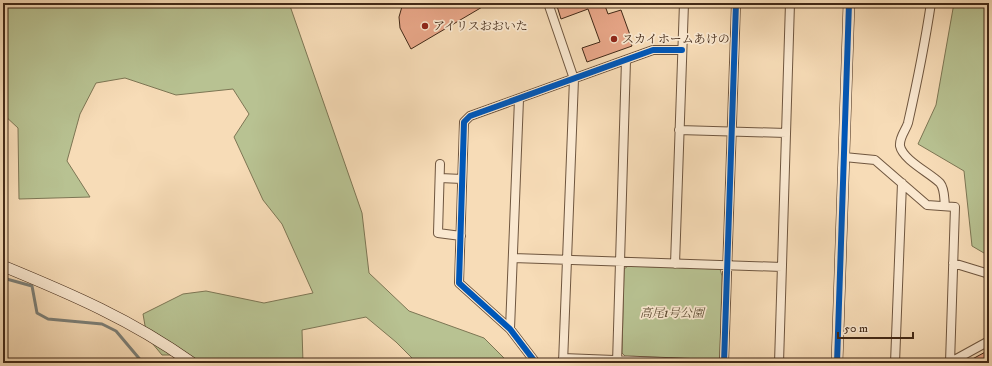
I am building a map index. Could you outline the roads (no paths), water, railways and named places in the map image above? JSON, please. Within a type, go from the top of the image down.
[{"type":"street","points":[[548,3],[574,79],[563,361],[691,363]]},
{"type":"street","points":[[675,264],[684,3]]},
{"type":"street","points":[[724,363],[736,3]]},
{"type":"street","points":[[778,363],[790,3]]},
{"type":"street","points":[[837,363],[849,3]]},
{"type":"street","points":[[931,3],[919,77],[908,125],[902,136],[900,145],[904,154],[940,183],[944,191],[945,206]]},
{"type":"street","points":[[536,363],[510,329],[459,283],[464,122],[470,116],[653,50],[682,50]]},
{"type":"street","points":[[617,362],[626,60]]},
{"type":"street","points":[[510,329],[519,99]]},
{"type":"street","points":[[679,130],[786,133]]},
{"type":"street","points":[[844,157],[875,160],[927,206],[955,207],[949,363]]},
{"type":"street","points":[[440,164],[438,234],[461,236]]},
{"type":"street","points":[[440,178],[462,179]]},
{"type":"street","points":[[895,363],[902,183]]},
{"type":"street","points":[[513,258],[782,267]]},
{"type":"street","points":[[953,262],[989,274]]},
{"type":"street","points":[[3,266],[71,294],[119,317],[163,343],[192,363]]},
{"type":"street","points":[[949,363],[989,341]]},
{"type":"waterway","points":[[3,278],[32,286],[37,313],[48,319],[102,324],[116,331],[143,363]]},
{"type":"place","name":"アイリスおおいた","points":[[425,26]]},
{"type":"place","name":"スカイホームあけの","points":[[614,39]]},
{"type":"park label","name":"高尾1号公園","points":[[672,313]]}]
